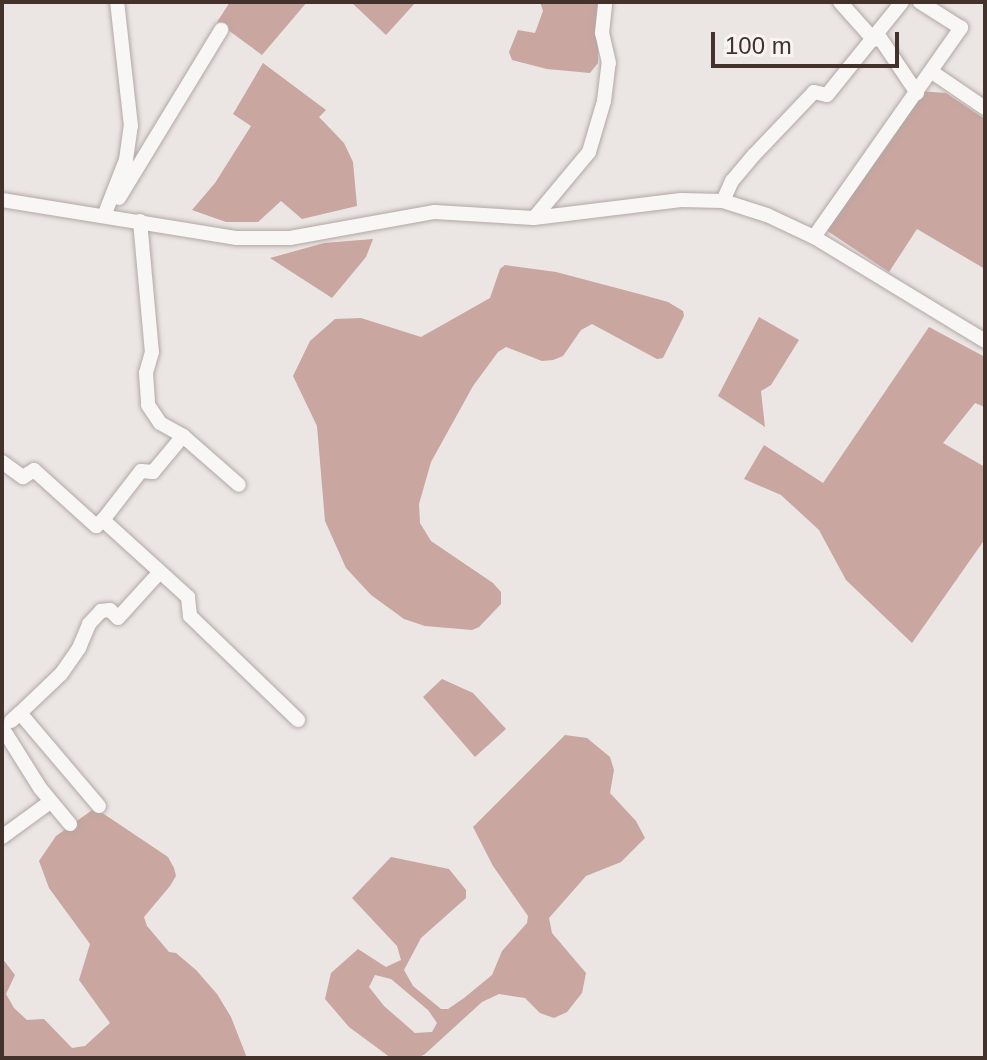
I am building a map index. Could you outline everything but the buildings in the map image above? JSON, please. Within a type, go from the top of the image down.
[{"type":"street","points":[[106,216],[126,160],[131,126],[117,2]]},
{"type":"street","points":[[534,218],[589,152],[604,101],[609,63],[602,33],[605,2]]},
{"type":"street","points":[[840,2],[876,38],[917,93]]},
{"type":"street","points":[[723,201],[732,181],[754,155],[814,92],[827,95],[902,2]]},
{"type":"street","points":[[814,237],[961,28],[920,2]]},
{"type":"street","points":[[106,216],[221,30]]},
{"type":"street","points":[[932,72],[985,108]]},
{"type":"street","points":[[2,200],[237,238],[290,238],[435,212],[534,218],[681,200],[723,201],[767,215],[814,237],[985,341]]},
{"type":"street","points":[[140,221],[152,352],[146,373],[148,405],[160,423],[183,436],[239,485]]},
{"type":"street","points":[[2,462],[23,477],[34,470],[96,526],[141,471],[153,472],[183,436]]},
{"type":"street","points":[[103,520],[188,597],[190,616],[298,720]]},
{"type":"street","points":[[8,721],[61,674],[79,648],[89,624],[101,611],[110,610],[118,618],[159,573]]},
{"type":"street","points":[[8,721],[50,802],[70,824]]},
{"type":"street","points":[[8,721],[99,806]]},
{"type":"street","points":[[2,837],[50,802]]},
{"type":"shaded area","points":[[230,2],[307,2],[262,55],[217,22]]},
{"type":"shaded area","points":[[351,2],[416,2],[386,35]]},
{"type":"shaded area","points":[[540,2],[599,2],[598,63],[590,73],[547,69],[512,60],[509,52],[518,30],[535,33],[543,11]]},
{"type":"shaded area","points":[[263,63],[326,110],[319,117],[344,143],[353,162],[357,206],[302,219],[281,201],[258,222],[226,222],[192,210],[215,183],[251,126],[233,114]]},
{"type":"shaded area","points":[[919,91],[946,93],[985,119],[985,269],[917,229],[889,272],[826,230]]},
{"type":"shaded area","points":[[373,239],[366,257],[332,298],[270,258],[324,243]]},
{"type":"shaded area","points":[[505,265],[556,272],[668,302],[683,311],[684,316],[663,358],[657,359],[592,324],[581,330],[563,356],[553,360],[542,361],[506,347],[498,352],[473,386],[431,462],[419,504],[420,523],[431,541],[493,583],[501,592],[501,604],[479,627],[472,630],[425,626],[404,619],[371,595],[346,568],[325,521],[317,426],[293,376],[310,341],[335,319],[361,318],[421,337],[490,298],[500,269]]},
{"type":"shaded area","points":[[759,317],[799,340],[771,385],[761,391],[765,427],[718,396]]},
{"type":"shaded area","points":[[929,327],[985,357],[985,407],[975,403],[943,443],[985,467],[985,539],[912,643],[846,580],[819,530],[781,495],[744,479],[764,445],[823,483]]},
{"type":"shaded area","points":[[442,679],[473,693],[506,729],[475,757],[423,697]]},
{"type":"shaded area","points":[[565,735],[587,738],[610,757],[614,770],[610,793],[636,821],[645,838],[621,862],[586,876],[549,918],[552,933],[586,973],[582,993],[567,1012],[554,1018],[540,1013],[525,998],[499,994],[482,1002],[425,1054],[418,1058],[391,1058],[349,1027],[325,999],[331,973],[358,949],[386,967],[401,960],[397,946],[352,898],[391,857],[449,869],[466,890],[466,898],[421,938],[404,970],[413,986],[441,1009],[448,1009],[492,975],[502,951],[527,923],[528,916],[493,866],[473,827]],"holes":[[[375,975],[391,979],[428,1010],[437,1023],[432,1032],[415,1033],[384,1006],[369,987]]]},
{"type":"shaded area","points":[[95,808],[168,857],[176,876],[144,917],[147,926],[169,952],[176,953],[196,970],[217,994],[231,1017],[247,1058],[2,1058],[2,958],[15,975],[6,994],[14,1008],[27,1020],[44,1019],[72,1048],[85,1046],[110,1023],[79,980],[90,944],[49,888],[39,861],[56,836]]}]
